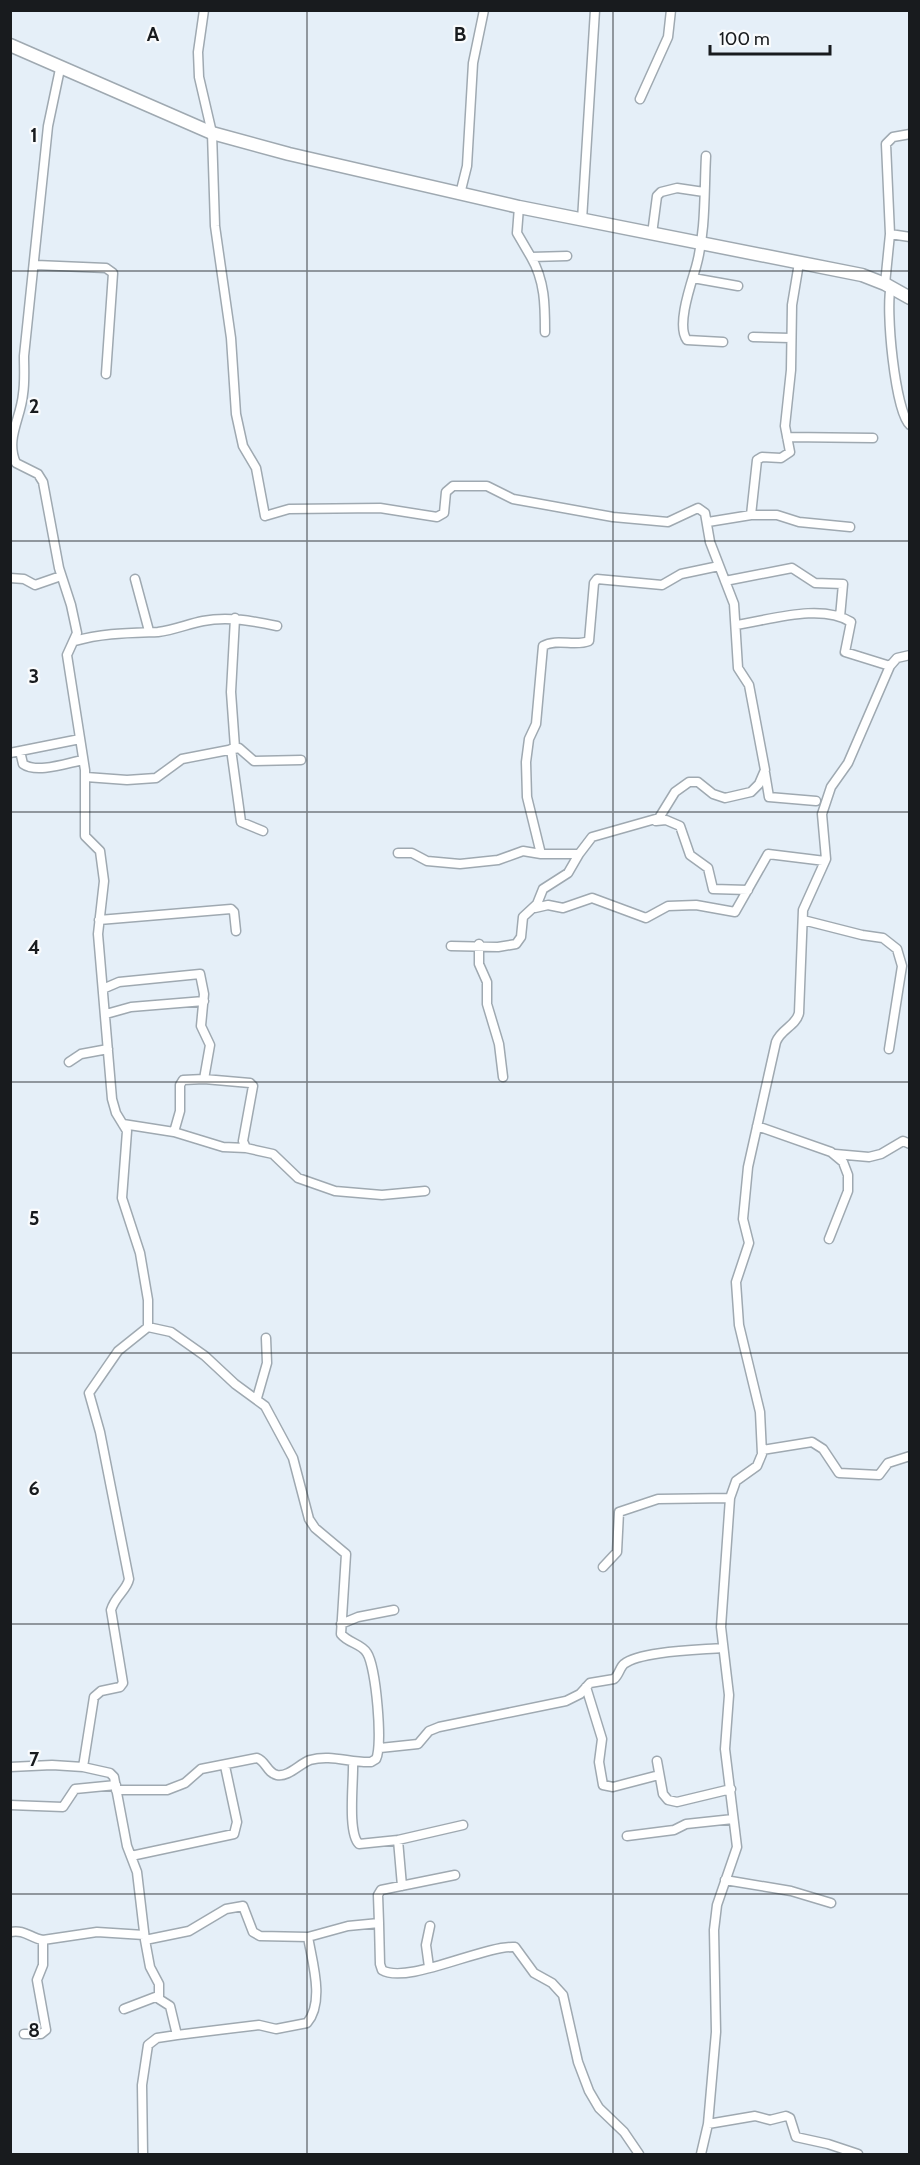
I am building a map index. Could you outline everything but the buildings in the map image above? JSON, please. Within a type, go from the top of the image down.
[{"type":"street","points":[[204,10],[198,52],[199,77],[212,133],[215,226],[231,338],[236,414],[243,446],[256,468],[265,516],[289,509],[380,508],[437,517],[444,513],[448,489],[453,486],[487,486],[508,498],[613,517],[673,522],[685,513],[701,508],[708,522],[710,542],[734,604],[738,668],[749,685],[769,797],[816,801]]},
{"type":"street","points":[[460,194],[467,166],[473,63],[484,10]]},
{"type":"street","points":[[582,220],[595,10]]},
{"type":"street","points":[[640,99],[668,38],[671,10]]},
{"type":"street","points":[[10,45],[60,69],[212,133],[289,154],[519,207],[862,275],[888,285],[909,298]]},
{"type":"street","points":[[60,69],[48,126],[36,265],[24,356],[24,393],[11,441],[12,457],[20,467],[41,477],[61,576],[71,604],[76,633],[75,641],[67,655],[86,777],[85,836],[99,850],[104,881],[98,934],[105,988],[114,1106],[127,1131],[122,1198],[140,1253],[148,1300],[148,1327]]},
{"type":"street","points":[[909,134],[893,137],[886,144],[890,234],[888,300],[894,384],[901,398],[905,421],[909,425]]},
{"type":"street","points":[[706,156],[702,244],[684,309],[684,337],[687,340],[723,342]]},
{"type":"street","points":[[652,234],[657,196],[661,192],[677,188],[704,192]]},
{"type":"street","points":[[519,207],[518,233],[537,267],[544,295],[545,332]]},
{"type":"street","points":[[890,234],[909,237]]},
{"type":"street","points":[[531,256],[567,256]]},
{"type":"street","points":[[751,515],[756,462],[762,457],[785,457],[790,452],[785,426],[790,378],[792,305],[799,263]]},
{"type":"street","points":[[36,265],[106,268],[113,273],[106,374]]},
{"type":"street","points":[[693,278],[738,286]]},
{"type":"street","points":[[753,337],[790,338]]},
{"type":"street","points":[[787,437],[873,438]]},
{"type":"street","points":[[708,522],[751,515],[777,515],[799,522],[850,527]]},
{"type":"street","points":[[541,854],[528,797],[526,762],[530,739],[536,724],[543,646],[551,642],[583,644],[589,641],[594,583],[597,579],[662,585],[681,574],[719,566]]},
{"type":"street","points":[[725,581],[792,568],[815,583],[843,584],[840,617]]},
{"type":"street","points":[[10,578],[24,579],[35,585],[61,576]]},
{"type":"street","points":[[135,579],[149,632]]},
{"type":"street","points":[[736,625],[818,613],[840,617],[851,622],[844,652],[890,666]]},
{"type":"street","points":[[75,641],[104,633],[121,636],[175,629],[207,620],[235,618],[278,626]]},
{"type":"street","points":[[235,618],[231,692],[233,749],[241,822],[263,831]]},
{"type":"street","points":[[701,2154],[708,2124],[717,2020],[714,1930],[717,1905],[736,1852],[725,1749],[729,1695],[722,1648],[730,1498],[736,1481],[757,1466],[762,1450],[760,1412],[739,1324],[736,1289],[737,1275],[749,1242],[743,1219],[748,1167],[776,1042],[781,1033],[798,1018],[803,920],[806,904],[825,861],[822,814],[825,802],[831,787],[852,754],[890,666],[897,658],[909,655]]},
{"type":"street","points":[[10,753],[80,739]]},
{"type":"street","points":[[86,777],[127,780],[156,778],[182,759],[233,749],[241,749],[254,761],[301,760]]},
{"type":"street","points":[[20,751],[22,764],[27,767],[84,760]]},
{"type":"street","points":[[654,821],[662,816],[675,792],[689,782],[698,782],[713,794],[725,798],[751,792],[759,784],[765,770]]},
{"type":"street","points":[[535,908],[543,889],[568,873],[592,837],[654,821],[666,820],[680,825],[690,855],[708,868],[713,889],[748,890]]},
{"type":"street","points":[[398,854],[412,853],[427,861],[460,864],[498,860],[523,851],[541,854],[579,854]]},
{"type":"street","points":[[451,946],[479,944],[498,947],[516,944],[521,937],[523,917],[535,908],[548,905],[563,908],[592,898],[646,918],[668,906],[696,905],[735,912],[768,854],[825,861]]},
{"type":"street","points":[[99,920],[231,909],[234,912],[236,931]]},
{"type":"street","points":[[803,920],[862,936],[887,939],[897,949],[906,967],[889,1049]]},
{"type":"street","points":[[479,944],[479,964],[487,982],[486,998],[499,1044],[504,1077]]},
{"type":"street","points":[[105,988],[119,982],[196,973],[202,977],[204,1001],[201,1026],[210,1045],[204,1079]]},
{"type":"street","points":[[106,1014],[135,1007],[204,1001]]},
{"type":"street","points":[[69,1062],[81,1054],[108,1049]]},
{"type":"street","points":[[174,1132],[180,1111],[181,1083],[204,1079],[252,1084],[243,1141],[246,1148]]},
{"type":"street","points":[[123,1124],[174,1132],[223,1147],[246,1148],[273,1154],[298,1178],[335,1191],[382,1195],[425,1191]]},
{"type":"street","points":[[757,1126],[835,1154],[869,1157],[903,1141],[909,1144]]},
{"type":"street","points":[[829,1239],[849,1185],[846,1168],[835,1154]]},
{"type":"street","points":[[10,1805],[63,1807],[75,1789],[116,1787],[167,1790],[185,1783],[201,1769],[260,1758],[271,1772],[280,1775],[288,1773],[300,1764],[321,1758],[353,1761],[375,1760],[380,1748],[374,1682],[368,1655],[344,1638],[341,1624],[347,1556],[340,1547],[315,1528],[309,1519],[293,1458],[282,1433],[265,1406],[257,1398],[171,1332],[148,1327]]},
{"type":"street","points":[[83,1767],[94,1697],[101,1691],[120,1687],[123,1683],[111,1610],[114,1600],[127,1587],[129,1579],[100,1432],[89,1393],[118,1351],[148,1327]]},
{"type":"street","points":[[257,1398],[267,1363],[266,1338]]},
{"type":"street","points":[[762,1450],[798,1442],[812,1442],[823,1449],[839,1473],[851,1475],[879,1475],[888,1463],[909,1456]]},
{"type":"street","points":[[603,1567],[616,1552],[619,1512],[658,1499],[730,1498]]},
{"type":"street","points":[[341,1624],[365,1615],[394,1610]]},
{"type":"street","points":[[380,1748],[418,1744],[429,1731],[439,1727],[566,1701],[580,1694],[586,1686],[594,1682],[614,1679],[622,1665],[629,1661],[662,1653],[722,1648]]},
{"type":"street","points":[[586,1686],[602,1739],[599,1762],[603,1785],[613,1787],[659,1775]]},
{"type":"street","points":[[353,1761],[352,1806],[356,1842],[362,1845],[398,1840],[463,1825]]},
{"type":"street","points":[[657,1761],[665,1798],[672,1802],[731,1789]]},
{"type":"street","points":[[10,1767],[52,1765],[83,1767],[110,1773],[116,1787],[138,1878],[150,1967],[159,1984],[158,1996],[170,2007],[177,2036]]},
{"type":"street","points":[[131,1856],[234,1834],[237,1822],[225,1766]]},
{"type":"street","points":[[627,1836],[674,1830],[686,1824],[733,1819]]},
{"type":"street","points":[[398,1840],[402,1886]]},
{"type":"street","points":[[455,1875],[379,1892],[379,1958],[382,1970],[396,1973],[510,1946],[519,1949],[534,1973],[552,1983],[563,1995],[578,2062],[589,2091],[599,2108],[624,2132],[639,2154]]},
{"type":"street","points":[[726,1880],[791,1891],[831,1903]]},
{"type":"street","points":[[10,1932],[27,1932],[43,1940],[97,1932],[145,1937],[189,1931],[221,1912],[239,1906],[245,1908],[256,1934],[308,1937],[348,1926],[379,1923]]},
{"type":"street","points":[[429,1967],[426,1945],[430,1926]]},
{"type":"street","points":[[143,2154],[142,2085],[148,2045],[157,2038],[258,2025],[276,2029],[307,2023],[312,2016],[315,2000],[308,1937]]},
{"type":"street","points":[[24,2034],[41,2034],[46,2030],[37,1980],[43,1965],[43,1940]]},
{"type":"street","points":[[124,2009],[158,1996]]},
{"type":"street","points":[[708,2124],[757,2116],[770,2120],[786,2116],[790,2118],[793,2134],[799,2139],[828,2144],[858,2154]]}]
